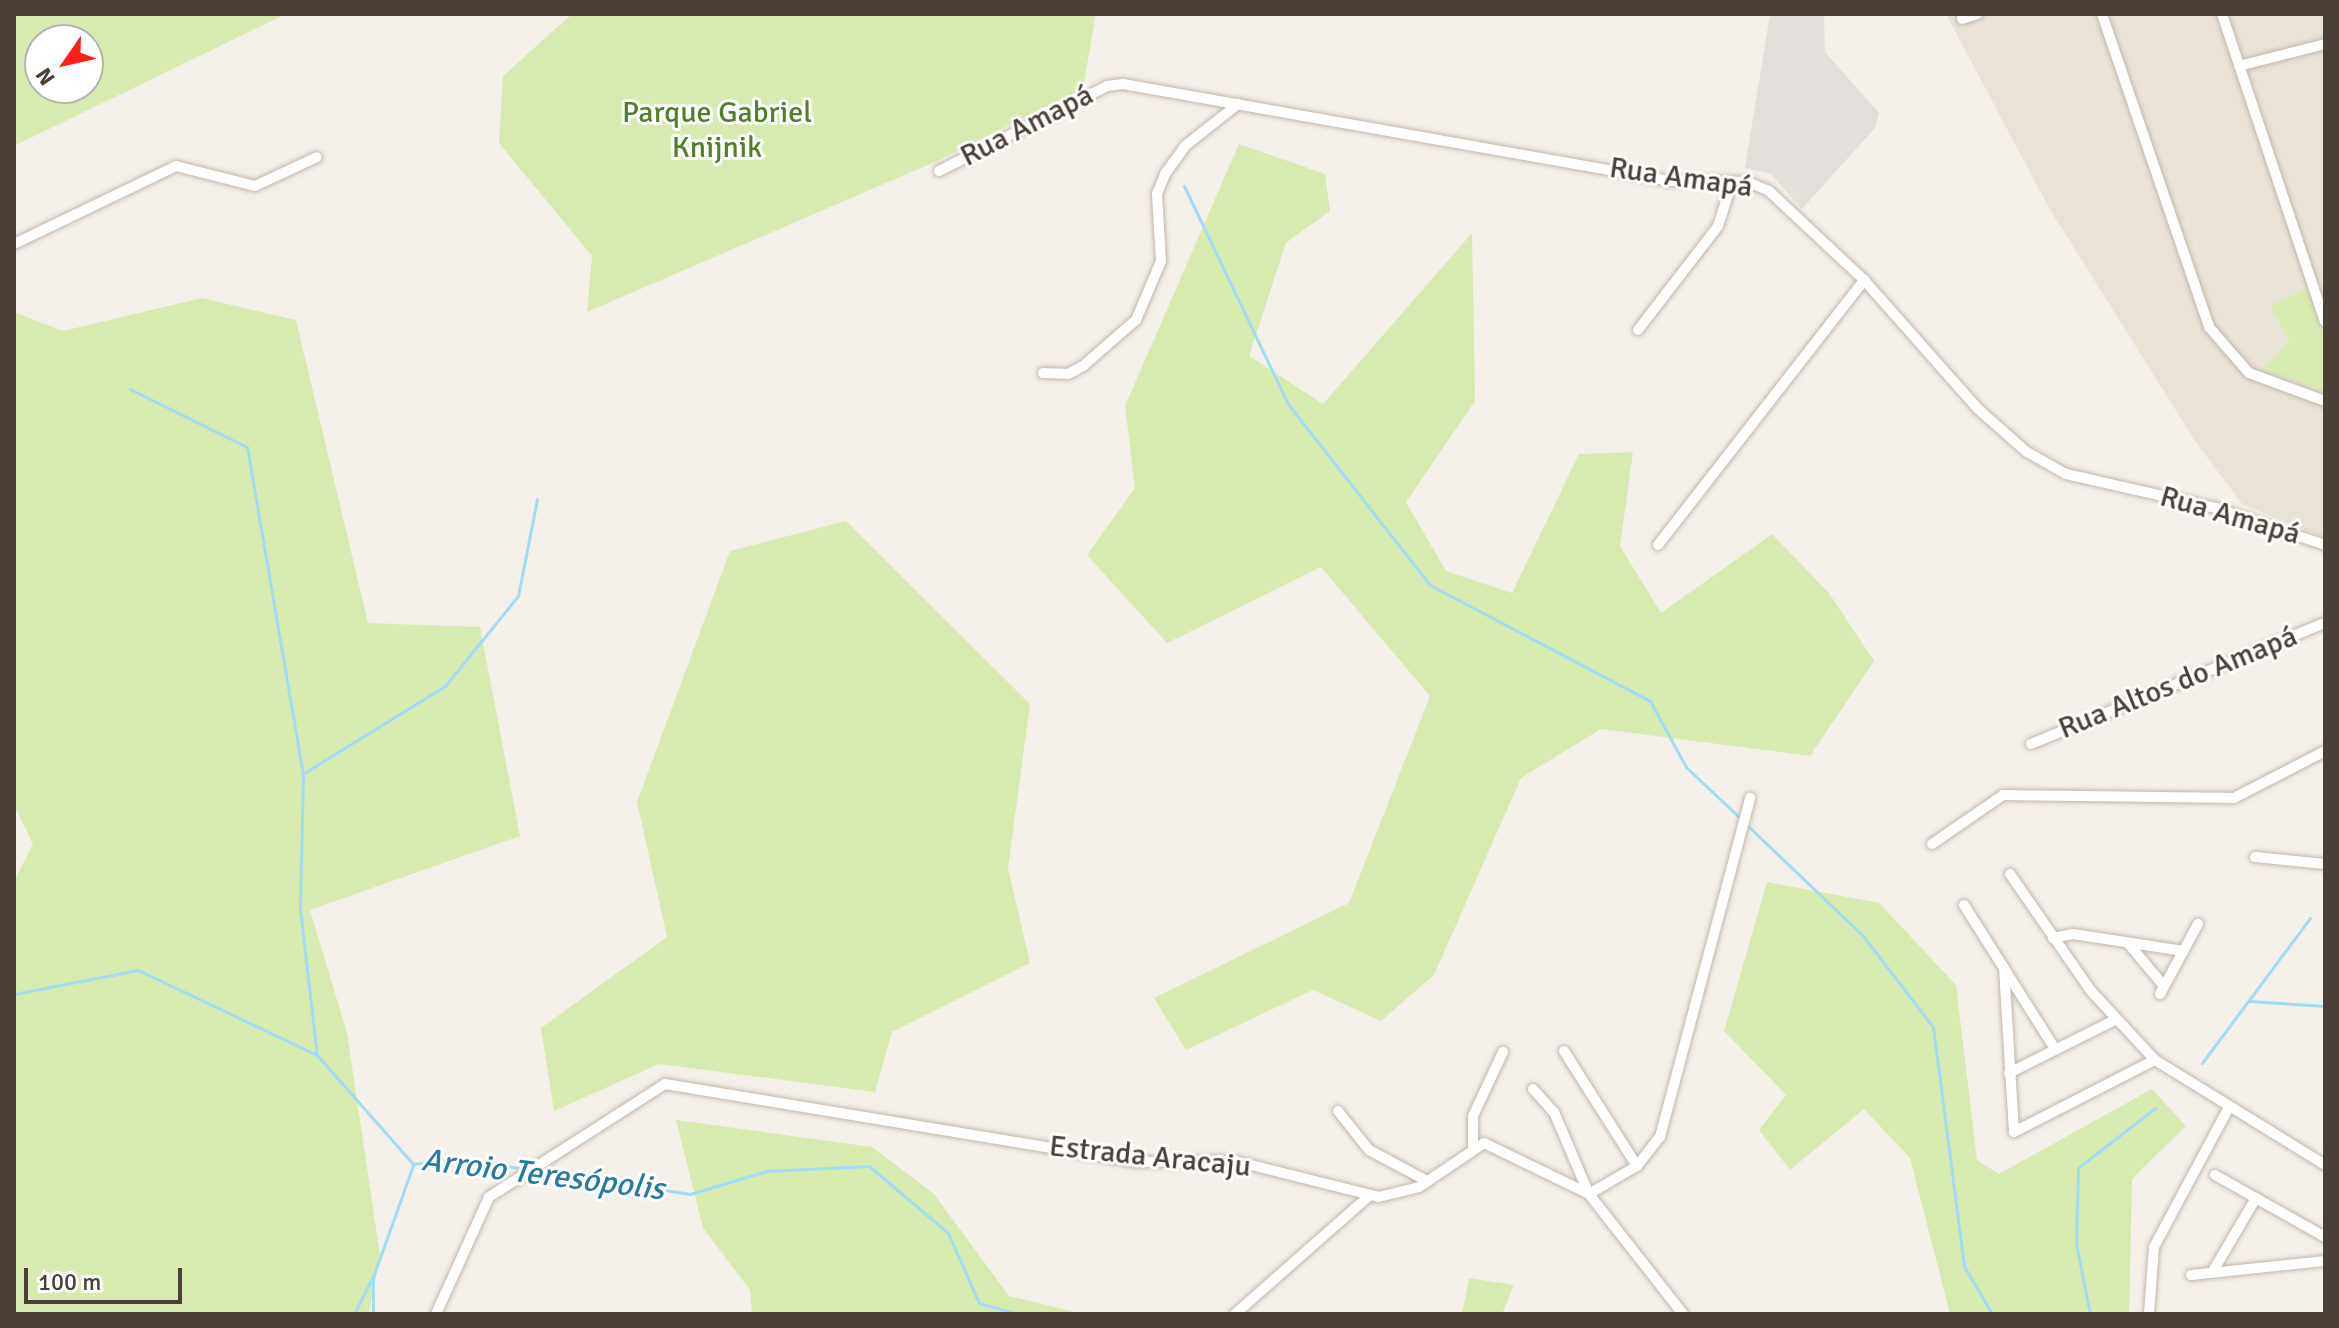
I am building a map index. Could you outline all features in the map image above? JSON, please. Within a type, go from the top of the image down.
[{"type":"street","points":[[1962,19],[1977,14]]},
{"type":"street","points":[[2102,14],[2209,327],[2249,373],[2325,401]]},
{"type":"street","points":[[2222,14],[2325,321]]},
{"type":"street","points":[[2239,66],[2325,44]]},
{"type":"street","name":"Rua Amapá","points":[[939,171],[1107,86],[1238,104],[1671,181],[1732,182],[1769,191],[1864,280],[1978,409],[2027,452],[2066,474],[2216,508],[2325,545]]},
{"type":"street","points":[[1043,373],[1068,374],[1083,366],[1136,320],[1161,261],[1157,194],[1165,174],[1185,146],[1238,104]]},
{"type":"street","points":[[14,244],[176,166],[255,186],[317,157]]},
{"type":"street","points":[[1638,330],[1718,226],[1732,182]]},
{"type":"street","points":[[1658,545],[1864,280]]},
{"type":"street","name":"Rua Altos do Amapá","points":[[2031,744],[2325,623]]},
{"type":"street","points":[[1932,844],[2003,795],[2234,798],[2325,751]]},
{"type":"street","points":[[1589,1194],[1637,1166],[1660,1137],[1670,1111],[1750,798]]},
{"type":"street","points":[[2255,857],[2325,864]]},
{"type":"street","points":[[2010,874],[2053,938],[2115,1020],[2155,1060],[2228,1109],[2325,1165]]},
{"type":"street","points":[[1964,905],[2055,1049]]},
{"type":"street","points":[[2128,943],[2162,990],[2198,924]]},
{"type":"street","points":[[2053,938],[2073,934],[2184,951]]},
{"type":"street","points":[[2004,968],[2014,1132],[2155,1060]]},
{"type":"street","points":[[2009,1073],[2115,1020]]},
{"type":"street","points":[[1564,1051],[1637,1166]]},
{"type":"street","points":[[1503,1052],[1473,1116],[1473,1146],[1484,1143],[1589,1194]]},
{"type":"street","name":"Estrada Aracaju","points":[[436,1314],[489,1197],[665,1084],[1135,1162],[1235,1161],[1370,1195],[1427,1181],[1473,1146]]},
{"type":"street","points":[[1533,1089],[1554,1112],[1589,1194],[1683,1314]]},
{"type":"street","points":[[2149,1314],[2154,1247],[2228,1109]]},
{"type":"street","points":[[1338,1111],[1369,1150],[1427,1181]]},
{"type":"street","points":[[2215,1175],[2325,1237]]},
{"type":"street","points":[[1235,1314],[1370,1195]]},
{"type":"street","points":[[2213,1271],[2256,1198]]},
{"type":"street","points":[[2191,1275],[2325,1261]]},
{"type":"shaded area","points":[[1770,14],[1824,14],[1825,52],[1879,113],[1875,128],[1802,209],[1771,174],[1745,168]]},
{"type":"shaded area","points":[[1946,14],[2325,14],[2325,538],[2242,504],[2195,441],[2049,208]]},
{"type":"green space","points":[[14,14],[286,14],[104,102],[104,24],[24,24],[24,104],[101,104],[14,146]]},
{"type":"green space","name":"Parque Gabriel Knijnik","points":[[572,14],[1096,14],[1083,88],[937,161],[587,312],[592,256],[499,143],[503,76]]},
{"type":"green space","points":[[1239,144],[1325,174],[1330,211],[1286,243],[1249,356],[1323,404],[1472,233],[1475,401],[1406,502],[1446,571],[1512,593],[1579,454],[1633,452],[1620,546],[1661,613],[1772,534],[1829,593],[1874,661],[1810,756],[1601,729],[1521,778],[1434,975],[1381,1021],[1313,990],[1186,1050],[1154,998],[1349,903],[1430,696],[1321,567],[1167,643],[1087,555],[1135,488],[1125,406]]},
{"type":"green space","points":[[2307,288],[2325,341],[2325,390],[2262,370],[2289,341],[2270,306]]},
{"type":"green space","points":[[202,298],[296,320],[368,623],[480,627],[520,836],[310,910],[347,1033],[380,1255],[369,1314],[14,1314],[14,881],[33,844],[14,806],[14,312],[63,331]]},
{"type":"green space","points":[[846,521],[1030,704],[1008,868],[1030,963],[892,1032],[875,1092],[659,1064],[554,1111],[541,1028],[667,937],[637,802],[730,551]]},
{"type":"green space","points":[[1767,882],[1879,903],[1956,985],[1977,1160],[1999,1174],[2152,1089],[2186,1126],[2132,1179],[2129,1314],[1950,1314],[1910,1158],[1864,1109],[1790,1170],[1759,1130],[1786,1095],[1724,1031]]},
{"type":"green space","points":[[676,1120],[872,1147],[934,1194],[1009,1296],[1083,1314],[752,1314],[750,1290],[703,1228]]},
{"type":"green space","points":[[1469,1278],[1514,1285],[1502,1314],[1462,1314]]},
{"type":"waterway","points":[[1184,186],[1288,404],[1430,585],[1650,701],[1686,767],[1742,820]]},
{"type":"waterway","points":[[130,389],[247,447],[303,773],[300,909],[317,1055]]},
{"type":"waterway","points":[[304,773],[445,686],[518,596],[537,499]]},
{"type":"waterway","points":[[1747,825],[1863,936],[1933,1027],[1964,1266],[1992,1314]]},
{"type":"waterway","points":[[2202,1063],[2310,918]]},
{"type":"waterway","name":"Arroio Teresópolis","points":[[14,994],[138,970],[317,1055],[413,1164],[450,1158],[526,1169]]},
{"type":"waterway","points":[[2249,1001],[2325,1006]]},
{"type":"waterway","points":[[2090,1314],[2076,1243],[2078,1168],[2155,1108]]},
{"type":"waterway","points":[[373,1314],[373,1277],[413,1165]]},
{"type":"waterway","name":"Arroio Teresópolis","points":[[538,1170],[690,1194],[766,1171],[869,1166],[948,1233],[979,1303],[1018,1314]]},
{"type":"waterway","points":[[354,1314],[372,1278]]}]
